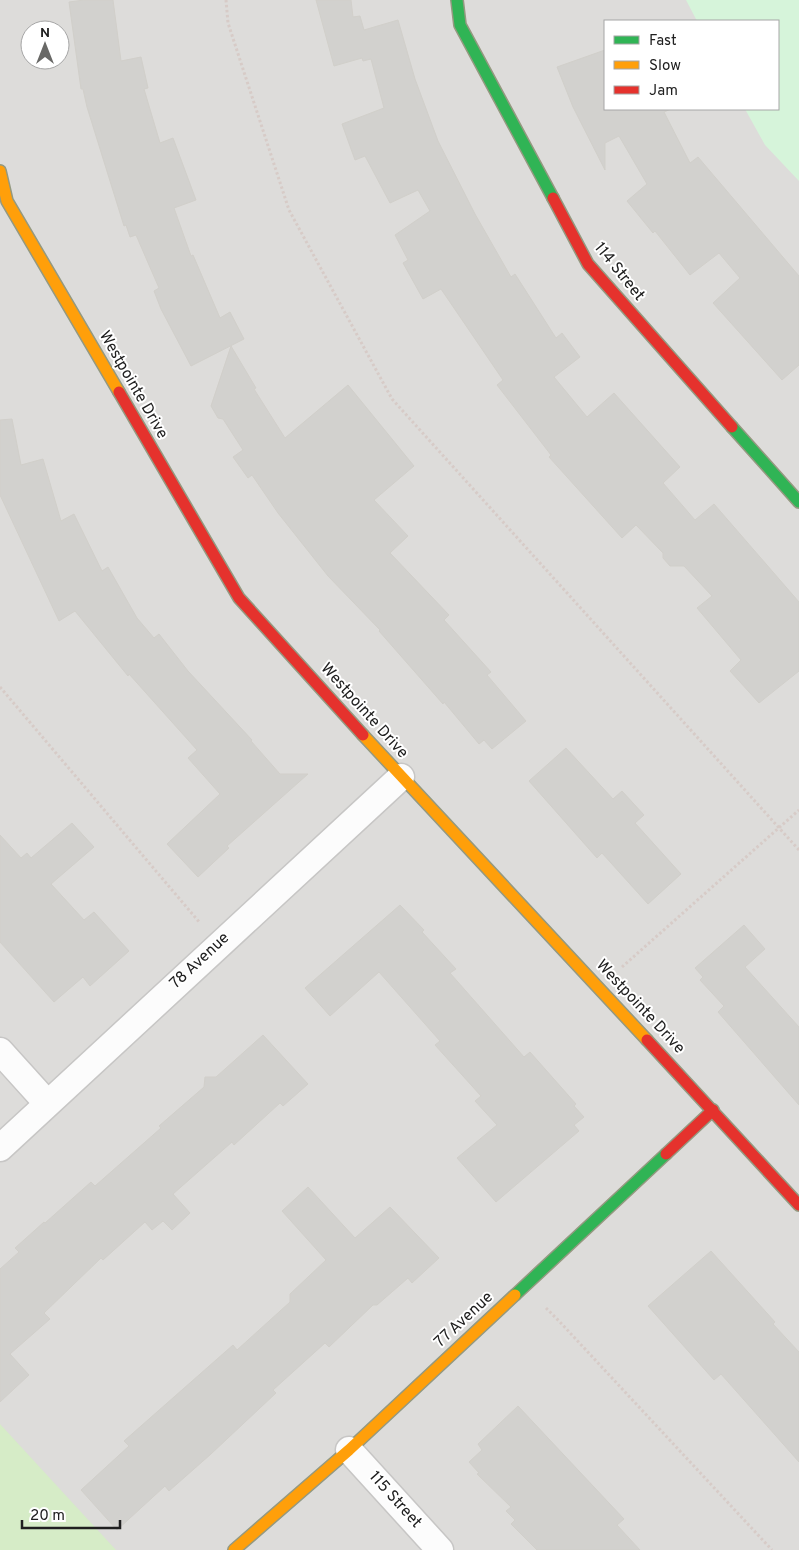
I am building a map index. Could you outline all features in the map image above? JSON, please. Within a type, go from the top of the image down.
[{"type":"street","name":"114 Street","points":[[457,0],[460,25],[588,264],[799,502]]},
{"type":"street","name":"Westpointe Drive","points":[[0,171],[4,201],[239,598],[401,777],[714,1110],[799,1205]]},
{"type":"street","name":"78 Avenue","points":[[0,1148],[220,942],[401,777]]},
{"type":"street","points":[[0,1051],[47,1103]]},
{"type":"street","name":"77 Avenue","points":[[234,1550],[350,1450],[714,1110]]},
{"type":"street","name":"115 Street","points":[[350,1450],[440,1550]]},
{"type":"path","points":[[226,0],[228,22],[289,210],[392,399],[799,850]]},
{"type":"path","points":[[0,687],[194,918],[220,942]]},
{"type":"path","points":[[599,987],[799,810]]},
{"type":"path","points":[[523,1288],[559,1321],[772,1550]]},
{"type":"shaded area","points":[[0,0],[799,0],[799,1550],[0,1550]]},
{"type":"green space","points":[[686,0],[799,0],[799,181],[765,145],[746,110],[779,110],[779,20],[696,20]]},
{"type":"green space","points":[[0,1424],[116,1550],[0,1550]]},
{"type":"building","points":[[113,0],[121,61],[141,57],[148,88],[144,89],[160,143],[173,138],[196,200],[174,208],[191,256],[193,255],[220,318],[230,312],[244,339],[191,366],[161,309],[154,291],[159,288],[136,235],[130,237],[126,225],[124,226],[83,89],[81,89],[69,2]]},
{"type":"building","points":[[316,0],[351,0],[353,17],[360,16],[364,30],[398,20],[415,79],[438,141],[475,214],[511,277],[515,274],[556,338],[562,333],[580,357],[554,377],[587,417],[614,393],[680,467],[663,483],[695,520],[714,504],[799,602],[799,671],[759,703],[730,671],[741,660],[697,608],[712,596],[684,566],[670,566],[663,558],[663,553],[636,525],[622,538],[549,457],[551,455],[497,385],[503,380],[441,289],[423,299],[403,263],[408,260],[395,235],[430,211],[418,190],[390,203],[365,156],[355,160],[342,124],[384,108],[371,59],[363,61],[362,58],[334,66]]},
{"type":"building","points":[[604,50],[604,110],[669,110],[664,112],[690,163],[698,157],[799,276],[799,365],[782,380],[713,303],[740,278],[719,253],[690,275],[655,231],[653,233],[627,201],[647,184],[619,136],[605,143],[605,170],[573,107],[557,67]]},
{"type":"building","points":[[231,346],[256,388],[254,389],[285,438],[348,385],[414,466],[374,500],[408,536],[390,553],[449,615],[444,620],[491,672],[487,675],[526,721],[492,749],[484,740],[479,744],[380,630],[328,576],[278,513],[252,475],[248,478],[233,457],[243,450],[223,419],[218,418],[211,406]]},
{"type":"building","points":[[12,419],[21,465],[43,459],[61,521],[74,514],[102,571],[108,567],[137,618],[154,638],[159,634],[188,671],[252,740],[280,774],[308,774],[227,846],[229,848],[198,877],[167,844],[220,794],[188,758],[197,750],[129,674],[128,676],[75,611],[59,621],[0,495],[0,420]]},
{"type":"building","points":[[566,748],[613,799],[622,791],[644,815],[635,823],[681,874],[648,904],[602,853],[597,858],[529,781]]},
{"type":"building","points":[[72,823],[94,847],[51,884],[84,920],[94,912],[129,951],[90,986],[83,977],[54,1002],[0,942],[0,835],[21,858],[27,853],[31,858]]},
{"type":"building","points":[[400,905],[424,930],[422,932],[456,969],[450,973],[524,1057],[530,1052],[576,1104],[574,1106],[584,1117],[574,1125],[579,1131],[496,1202],[457,1158],[497,1125],[475,1101],[481,1096],[435,1045],[440,1041],[379,972],[330,1016],[305,988]]},
{"type":"building","points":[[744,925],[765,949],[745,967],[799,1027],[799,1105],[718,1012],[724,1006],[700,980],[703,977],[695,968]]},
{"type":"building","points":[[263,1035],[308,1084],[283,1106],[280,1103],[234,1145],[232,1142],[173,1194],[190,1213],[172,1230],[163,1221],[152,1230],[145,1222],[103,1260],[101,1258],[44,1313],[50,1319],[10,1354],[29,1375],[0,1402],[0,1269],[19,1252],[15,1248],[91,1182],[95,1186],[161,1128],[159,1126],[204,1087],[205,1077],[216,1077]]},
{"type":"building","points":[[308,1187],[355,1238],[390,1207],[439,1258],[412,1283],[408,1278],[377,1305],[373,1305],[329,1347],[325,1343],[273,1390],[276,1393],[211,1454],[169,1491],[165,1486],[117,1530],[81,1490],[129,1446],[124,1441],[233,1345],[237,1350],[290,1302],[290,1294],[326,1260],[282,1211]]},
{"type":"building","points":[[711,1251],[775,1322],[773,1324],[799,1352],[799,1462],[721,1374],[714,1380],[648,1306]]},
{"type":"building","points":[[518,1406],[624,1519],[617,1525],[640,1550],[537,1550],[511,1524],[515,1520],[506,1511],[511,1507],[477,1474],[479,1473],[469,1462],[482,1450],[478,1444]]},
{"type":"traffic: fast","points":[[457,0],[460,25],[553,198]]},
{"type":"traffic: fast","points":[[732,427],[799,502]]},
{"type":"traffic: fast","points":[[515,1295],[666,1154]]},
{"type":"traffic: slow","points":[[0,171],[7,201],[119,392]]},
{"type":"traffic: slow","points":[[363,735],[647,1040]]},
{"type":"traffic: slow","points":[[234,1550],[349,1450],[515,1295]]},
{"type":"traffic: jam","points":[[553,198],[588,264],[732,427]]},
{"type":"traffic: jam","points":[[119,392],[239,598],[363,735]]},
{"type":"traffic: jam","points":[[647,1040],[799,1205]]},
{"type":"traffic: jam","points":[[666,1154],[713,1110]]}]
